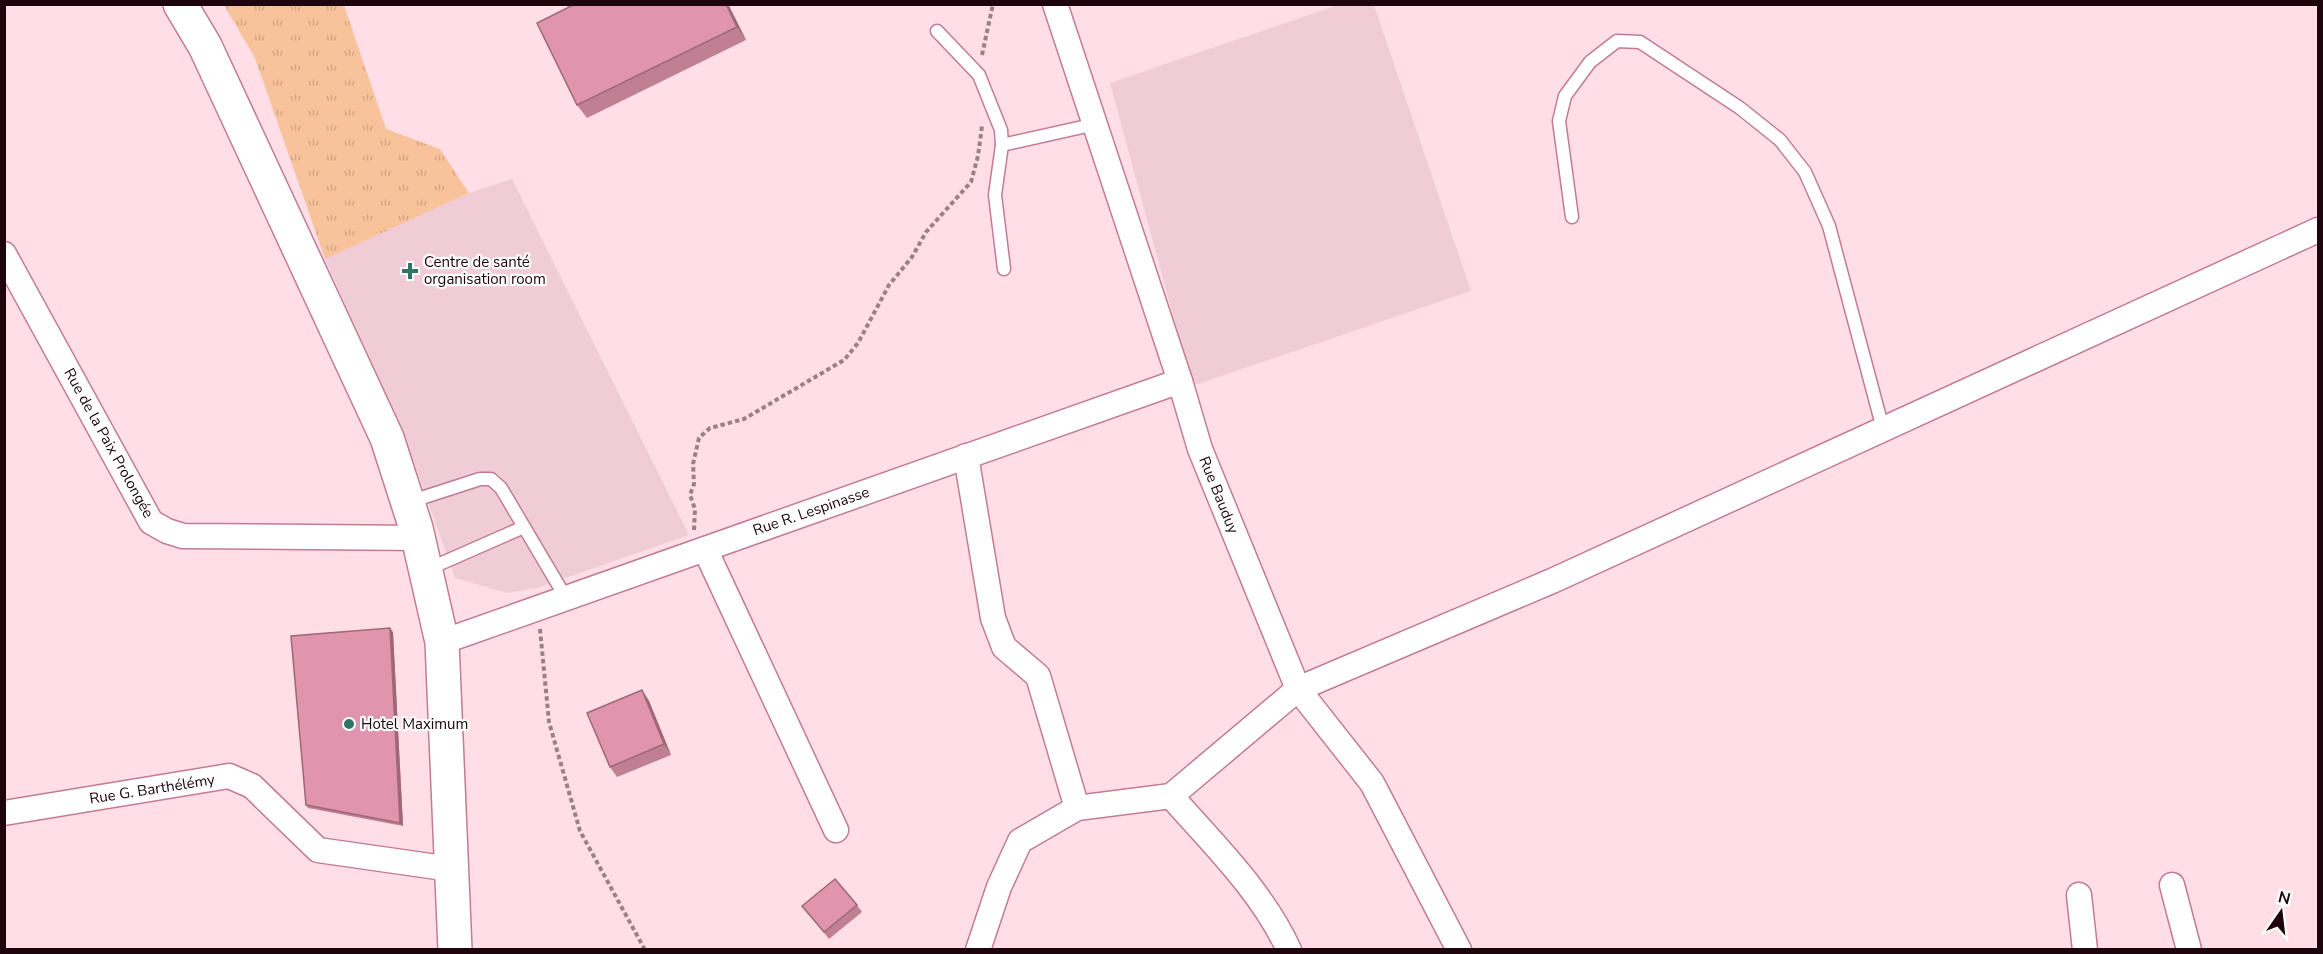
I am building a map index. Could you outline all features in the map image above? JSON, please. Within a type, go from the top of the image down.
[{"type":"main road","points":[[180,4],[205,46],[387,438],[419,538],[442,642],[456,950]]},
{"type":"street","name":"Rue Bauduy","points":[[1055,4],[1180,381],[1200,449],[1298,688],[1372,783],[1459,950]]},
{"type":"street","points":[[978,950],[999,887],[1020,841],[1077,808],[1171,795],[1298,688],[1552,581],[2319,230]]},
{"type":"street","name":"Rue de la Paix Prolongée","points":[[4,254],[151,522],[167,531],[183,536],[419,538]]},
{"type":"street","name":"Rue R. Lespinasse","points":[[442,642],[1180,381]]},
{"type":"street","points":[[966,456],[993,618],[1004,647],[1038,676],[1077,808]]},
{"type":"street","points":[[701,550],[836,830]]},
{"type":"street","name":"Rue G. Barthélémy","points":[[4,813],[230,776],[252,786],[318,850],[451,869]]},
{"type":"street","points":[[1171,795],[1239,874],[1276,922],[1288,950]]},
{"type":"street","points":[[2172,885],[2189,950]]},
{"type":"street","points":[[2079,895],[2085,950]]},
{"type":"lane","points":[[937,31],[979,75],[1001,130],[1002,145],[995,195],[1004,268]]},
{"type":"lane","points":[[1572,217],[1559,122],[1565,96],[1590,62],[1617,41],[1640,42],[1740,108],[1780,140],[1805,172],[1829,226],[1883,429]]},
{"type":"lane","points":[[1002,145],[1095,124]]},
{"type":"lane","points":[[408,503],[480,479],[491,478],[501,488],[566,598]]},
{"type":"lane","points":[[426,570],[524,527]]},
{"type":"path","points":[[979,75],[993,4]]},
{"type":"path","points":[[701,550],[694,525],[695,508],[690,495],[694,484],[693,464],[699,438],[710,429],[744,420],[844,360],[858,343],[889,285],[912,257],[926,232],[971,183],[978,156],[982,120]]},
{"type":"path","points":[[538,608],[549,722],[580,831],[645,950]]},
{"type":"shaded area","points":[[1338,5],[1374,5],[1471,291],[1192,386],[1110,83]]},
{"type":"shaded area","points":[[512,179],[689,535],[537,588],[507,593],[455,578],[409,448],[325,259],[469,193]]},
{"type":"green space","points":[[224,5],[344,5],[386,129],[440,149],[469,193],[325,259],[255,58]]},
{"type":"building","points":[[575,4],[726,4],[737,27],[577,105],[537,23]]},
{"type":"building","name":"Hotel Maximum","points":[[390,628],[400,823],[306,805],[291,636]]},
{"type":"building","points":[[642,690],[664,744],[610,767],[587,713]]},
{"type":"building","points":[[835,879],[857,905],[824,932],[802,906]]},
{"type":"place","name":"Centre de santé organisation room","points":[[410,271]]},
{"type":"place","name":"Hotel Maximum","points":[[349,724]]}]
